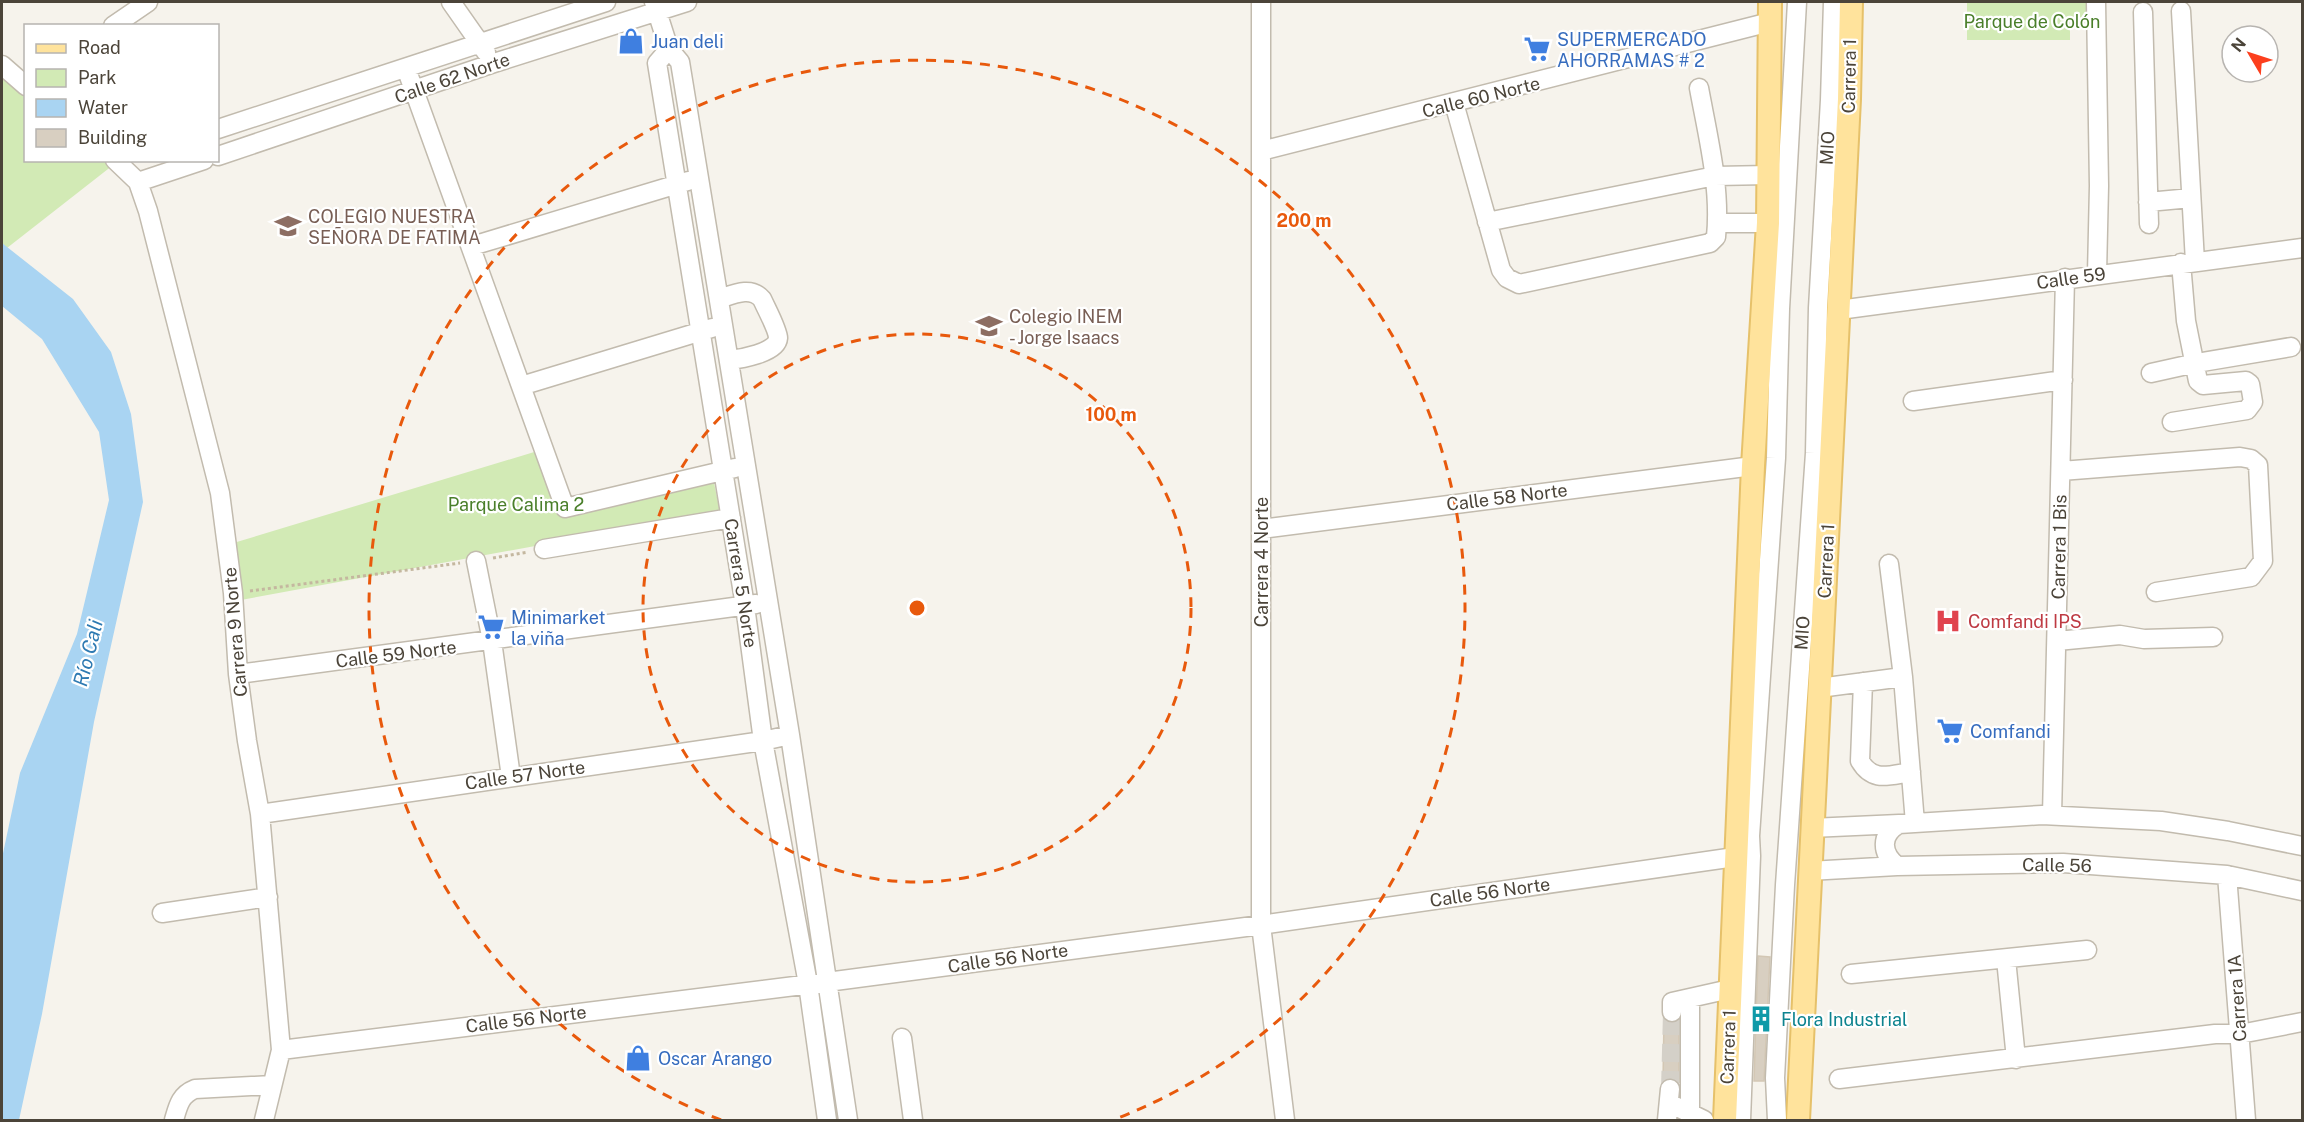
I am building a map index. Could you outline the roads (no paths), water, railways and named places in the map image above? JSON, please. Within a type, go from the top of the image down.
[{"type":"main road","name":"Carrera 1","points":[[1798,1120],[1839,310],[1851,2]]},
{"type":"main road","name":"Carrera 1","points":[[1725,1120],[1753,466],[1768,223],[1770,12]]},
{"type":"street","points":[[116,24],[148,2]]},
{"type":"street","points":[[451,2],[494,63]]},
{"type":"street","name":"Calle 62 Norte","points":[[219,129],[606,2]]},
{"type":"street","name":"Calle 62 Norte","points":[[219,156],[415,91],[656,6],[687,2]]},
{"type":"street","name":"Carrera 4 Norte","points":[[1261,2],[1261,925],[1285,1120]]},
{"type":"street","name":"MIO","points":[[1741,1120],[1750,836],[1776,458],[1780,309],[1797,2]]},
{"type":"street","name":"MIO","points":[[1777,1120],[1775,1078],[1785,885],[1815,453],[1818,308],[1830,100],[1833,2]]},
{"type":"street","points":[[2096,2],[2099,186],[2097,274]]},
{"type":"street","name":"Carrera 5 Norte","points":[[656,6],[669,49],[680,62],[700,177],[790,735],[848,1120]]},
{"type":"street","points":[[2172,422],[2247,410],[2253,402],[2250,384],[2246,381],[2200,383],[2186,321],[2191,198],[2181,11]]},
{"type":"street","name":"Calle 60 Norte","points":[[1261,151],[1454,103],[1770,12]]},
{"type":"street","points":[[2143,12],[2149,224]]},
{"type":"street","name":"Carrera 5 Norte","points":[[669,49],[657,63],[745,606],[764,741],[808,984],[827,1120]]},
{"type":"street","points":[[2,65],[24,85]]},
{"type":"street","points":[[406,68],[565,508],[745,466]]},
{"type":"street","points":[[1454,103],[1501,270],[1507,278],[1519,284],[1710,243],[1716,237],[1718,223],[1715,176],[1700,88]]},
{"type":"street","name":"Carrera 9 Norte","points":[[119,162],[138,182],[154,233],[220,493],[233,594],[238,674],[260,814],[280,1050],[264,1120]]},
{"type":"street","points":[[138,182],[198,162]]},
{"type":"street","points":[[1487,222],[1715,176],[1769,175]]},
{"type":"street","points":[[471,246],[700,177]]},
{"type":"street","points":[[2148,202],[2191,198]]},
{"type":"street","points":[[1718,223],[1768,223]]},
{"type":"street","name":"Calle 59","points":[[1839,310],[2302,248]]},
{"type":"street","name":"Carrera 1 Bis","points":[[2052,815],[2065,279]]},
{"type":"street","points":[[719,299],[753,291],[758,294],[778,337],[776,345],[772,348],[747,358],[729,360]]},
{"type":"street","points":[[521,386],[700,330],[723,327]]},
{"type":"street","points":[[2151,373],[2291,347]]},
{"type":"street","points":[[1913,401],[2063,381]]},
{"type":"street","points":[[2061,471],[2240,457],[2251,459],[2258,465],[2263,561],[2259,569],[2251,577],[2156,592]]},
{"type":"street","name":"Calle 58 Norte","points":[[1261,529],[1753,466]]},
{"type":"street","points":[[544,549],[731,518]]},
{"type":"street","points":[[476,561],[492,641],[511,777]]},
{"type":"street","points":[[1889,564],[1904,677],[1911,772],[1907,824]]},
{"type":"street","name":"Calle 59 Norte","points":[[238,674],[767,602]]},
{"type":"street","points":[[2056,641],[2120,635],[2144,639],[2213,637]]},
{"type":"street","points":[[1819,687],[1904,677]]},
{"type":"street","points":[[1863,682],[1860,761],[1866,772],[1877,776],[1911,772]]},
{"type":"street","name":"Calle 57 Norte","points":[[260,814],[764,741],[790,735]]},
{"type":"street","points":[[1811,828],[2052,815],[2161,821],[2228,831],[2302,846]]},
{"type":"street","points":[[1897,866],[1888,857],[1884,844],[1888,833],[1907,824]]},
{"type":"street","name":"Calle 56 Norte","points":[[280,1050],[1261,925],[1735,857]]},
{"type":"street","name":"Calle 56","points":[[1809,872],[1897,866],[2064,862],[2227,875],[2302,891]]},
{"type":"street","name":"Carrera 1A","points":[[2227,875],[2246,1120]]},
{"type":"street","points":[[162,913],[268,897]]},
{"type":"street","points":[[1851,974],[2087,951]]},
{"type":"street","points":[[2006,959],[2016,1059]]},
{"type":"street","points":[[1672,1012],[1672,1002],[1730,989]]},
{"type":"street","points":[[1669,1104],[1697,1117],[1690,998]]},
{"type":"street","points":[[1839,1079],[2215,1034],[2240,1034],[2302,1022]]},
{"type":"street","points":[[902,1038],[913,1120]]},
{"type":"street","points":[[174,1120],[182,1099],[195,1089],[272,1084]]},
{"type":"water","name":"Río Cali","points":[[2,243],[73,299],[111,352],[131,414],[143,502],[94,722],[42,1014],[19,1120],[2,1120],[2,858],[20,773],[77,634],[109,500],[99,432],[42,339],[2,306]]},
{"type":"tunnel","points":[[1670,1089],[1672,1012]]},
{"type":"place","name":"Juan deli","points":[[631,41]]},
{"type":"place","name":"SUPERMERCADO AHORRAMAS # 2","points":[[1537,49]]},
{"type":"place","name":"COLEGIO NUESTRA SEÑORA DE FATIMA","points":[[288,226]]},
{"type":"place","name":"Colegio INEM - Jorge Isaacs","points":[[989,326]]},
{"type":"place","name":"Comfandi IPS","points":[[1948,621]]},
{"type":"place","name":"Minimarket la viña","points":[[491,627]]},
{"type":"place","name":"Comfandi","points":[[1950,731]]},
{"type":"place","name":"Flora Industrial","points":[[1761,1019]]},
{"type":"place","name":"Oscar Arango","points":[[638,1058]]},
{"type":"park label","name":"Parque de Colón","points":[[2032,21]]},
{"type":"park label","name":"Parque Calima 2","points":[[516,504]]}]
